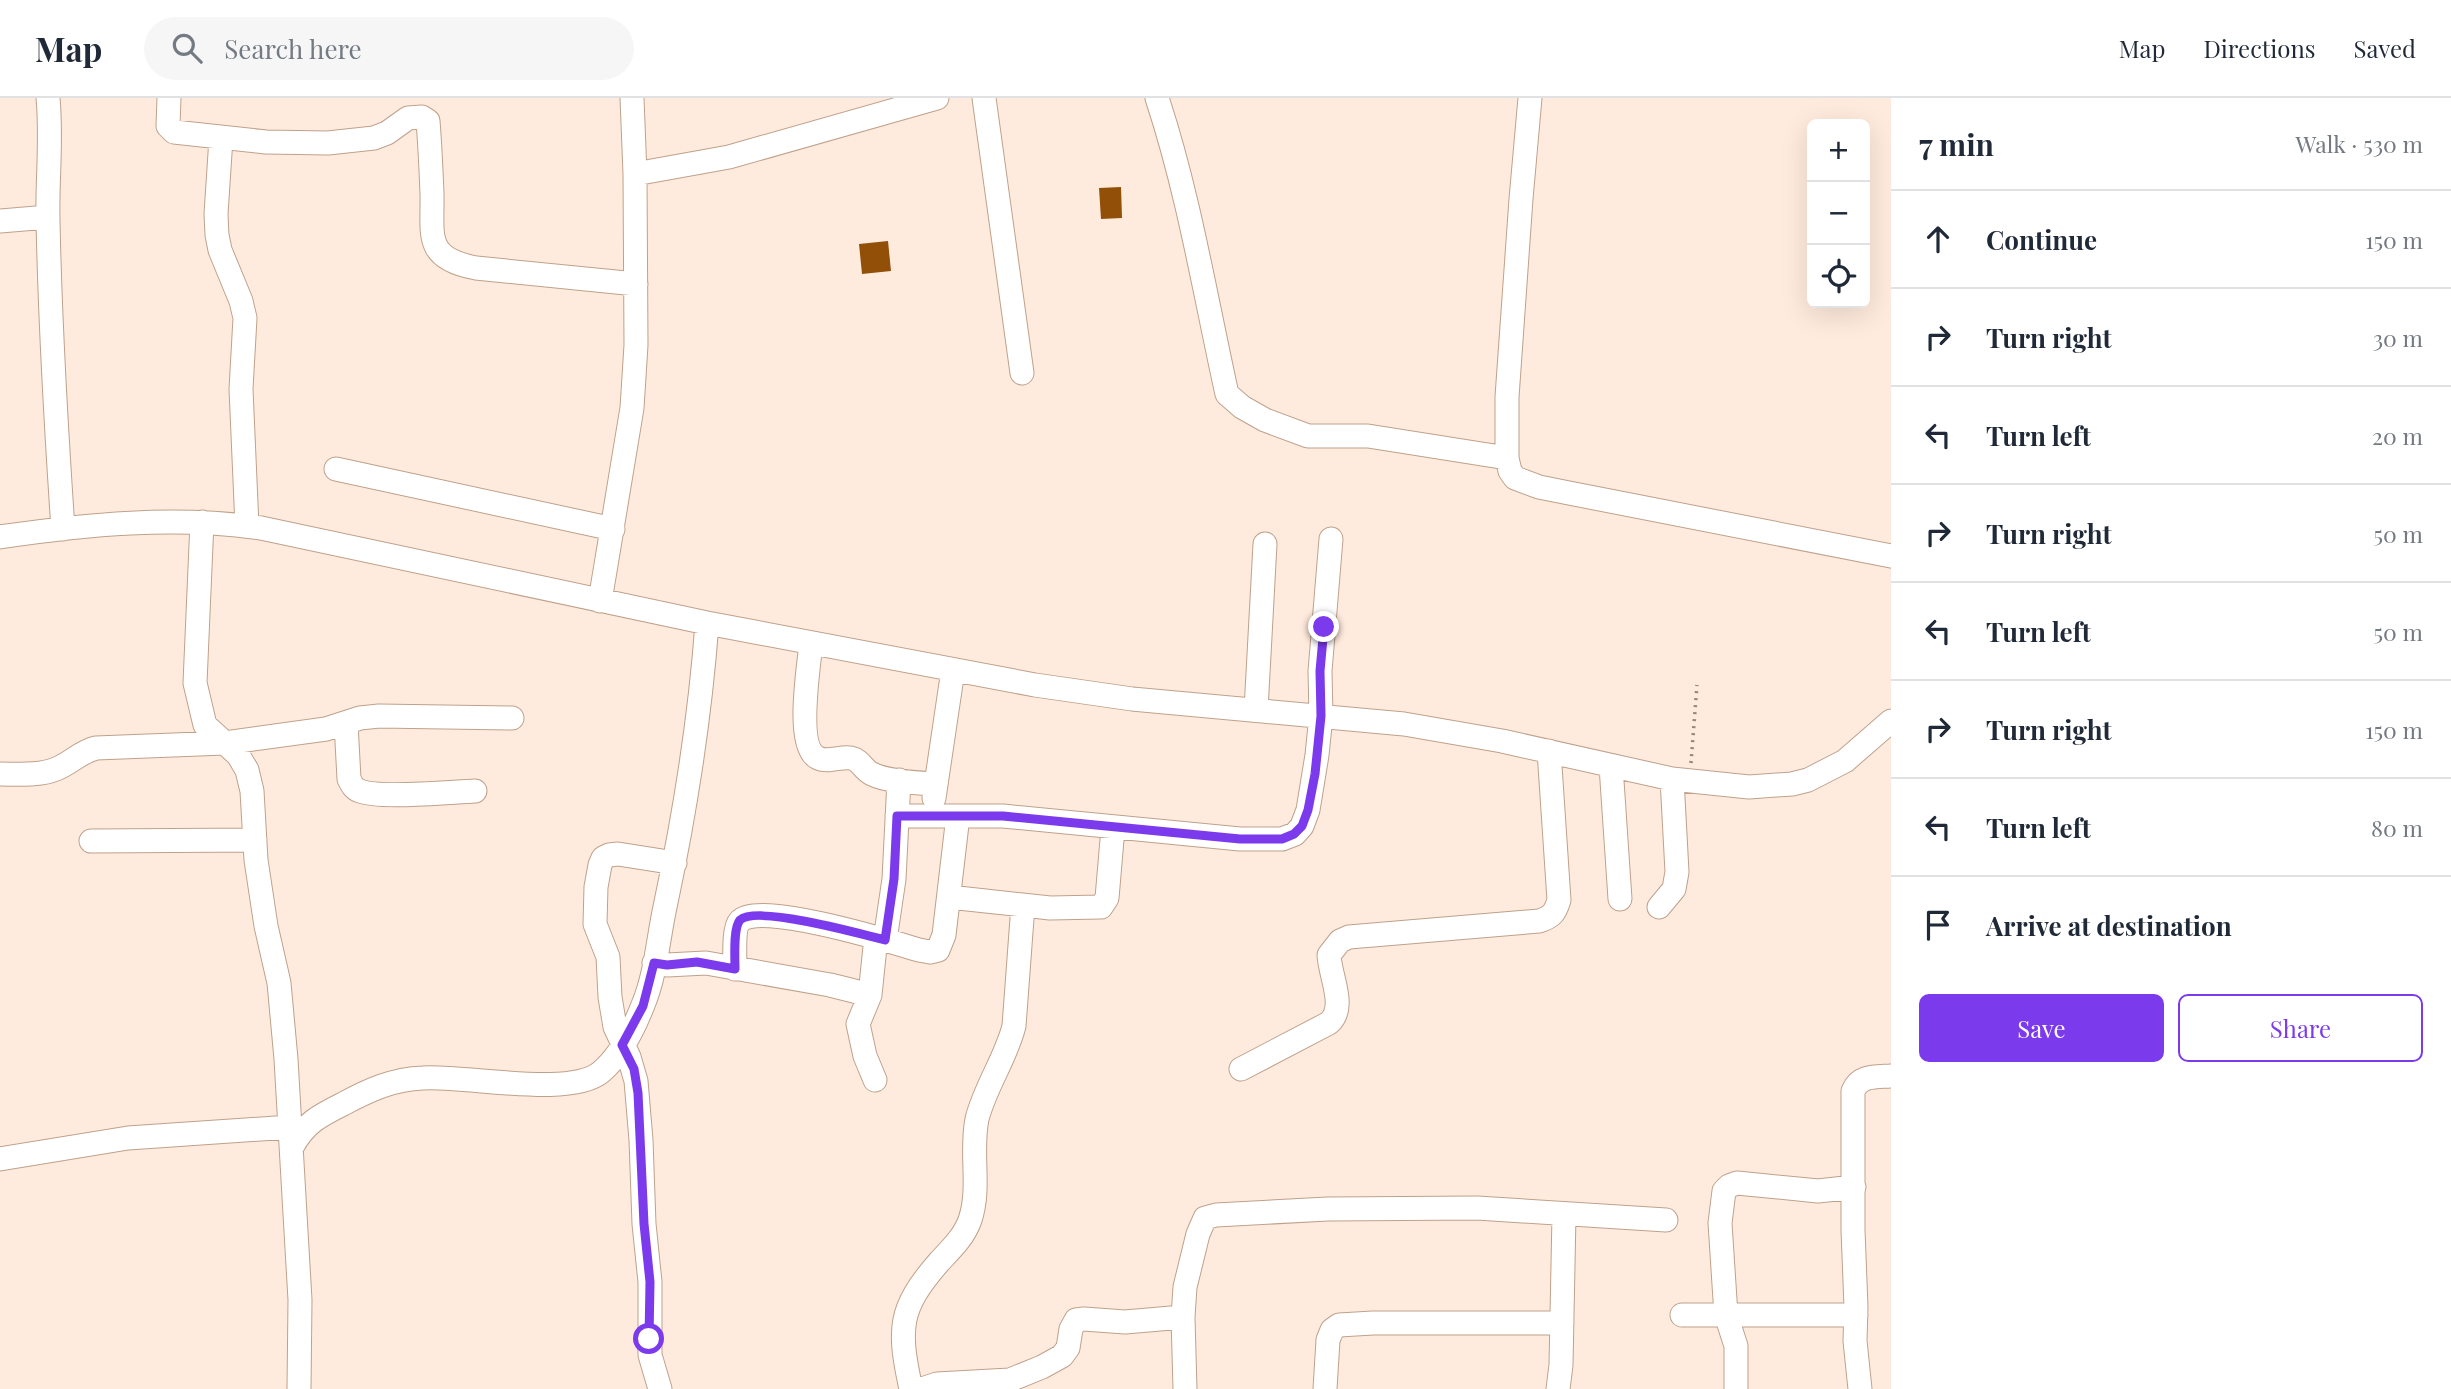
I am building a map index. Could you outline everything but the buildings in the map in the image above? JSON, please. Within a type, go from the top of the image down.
[{"type":"street","points":[[48,98],[51,133],[48,216],[53,382],[63,529]]},
{"type":"street","points":[[169,98],[168,126],[174,132],[221,138],[307,143],[358,141],[387,133],[408,118],[422,117],[428,121],[431,226],[434,240],[448,259],[476,268],[636,284]]},
{"type":"street","points":[[600,601],[632,408],[636,284],[632,98]]},
{"type":"street","points":[[635,174],[729,157],[890,105],[936,98]]},
{"type":"street","points":[[984,98],[1022,373]]},
{"type":"street","points":[[1157,98],[1202,271],[1227,394],[1242,407],[1265,420],[1308,436],[1368,436],[1507,458]]},
{"type":"street","points":[[1530,98],[1507,397],[1507,458],[1515,478],[1539,487],[1891,556]]},
{"type":"street","points":[[221,138],[217,235],[220,250],[241,301],[244,318],[241,389],[247,526]]},
{"type":"street","points":[[0,221],[48,216]]},
{"type":"street","points":[[336,469],[613,528]]},
{"type":"street","points":[[0,537],[124,522],[202,522],[247,526],[707,623],[1035,685],[1120,697],[1404,724],[1470,734],[1681,780],[1749,787],[1808,780],[1845,761],[1891,721]]},
{"type":"street","points":[[202,522],[195,683],[205,725],[238,755],[247,770],[252,791],[260,894],[279,983],[300,1300],[299,1389]]},
{"type":"street","points":[[897,816],[1003,816],[1264,840],[1282,839],[1294,834],[1302,826],[1308,810],[1315,774],[1331,538]]},
{"type":"street","points":[[1256,710],[1265,544]]},
{"type":"street","points":[[0,1159],[128,1138],[291,1137],[309,1123],[378,1086],[426,1077],[517,1083],[574,1083],[602,1071],[622,1045],[643,1006],[654,963],[675,863],[694,748],[707,623]]},
{"type":"street","points":[[811,643],[806,721],[806,742],[810,751],[817,758],[824,760],[851,758],[860,762],[871,774],[936,784]]},
{"type":"street","points":[[932,817],[953,670]]},
{"type":"street","points":[[0,774],[45,772],[64,765],[81,752],[96,748],[225,743],[315,731],[360,718],[400,715],[512,718]]},
{"type":"street","points":[[346,723],[349,779],[353,787],[361,792],[377,794],[475,791]]},
{"type":"street","points":[[1241,1069],[1335,1018],[1338,1002],[1329,956],[1340,941],[1362,936],[1539,921],[1551,917],[1559,900],[1549,751]]},
{"type":"street","points":[[1611,766],[1620,899]]},
{"type":"street","points":[[875,1080],[864,1056],[858,1024],[870,995],[893,887],[899,780]]},
{"type":"street","points":[[1660,907],[1674,889],[1677,872],[1681,780]]},
{"type":"street","points":[[735,969],[736,928],[740,920],[747,917],[813,922],[919,950],[938,950],[944,935],[958,816]]},
{"type":"street","points":[[949,897],[1069,909],[1101,907],[1107,898],[1113,828]]},
{"type":"street","points":[[91,842],[255,840]]},
{"type":"street","points":[[660,1389],[650,1355],[650,1282],[644,1224],[638,1093],[634,1069],[615,1027],[608,957],[595,924],[597,874],[603,858],[609,855],[675,863]]},
{"type":"street","points":[[911,1389],[904,1349],[904,1317],[909,1302],[956,1244],[971,1217],[976,1195],[976,1123],[1014,1026],[1023,905]]},
{"type":"street","points":[[654,963],[667,965],[697,962],[830,985],[870,995]]},
{"type":"street","points":[[1860,1389],[1854,1341],[1856,1315],[1853,1091],[1857,1082],[1863,1079],[1891,1076]]},
{"type":"street","points":[[1736,1389],[1736,1346],[1726,1314],[1720,1223],[1724,1191],[1737,1184],[1818,1191],[1854,1187]]},
{"type":"street","points":[[1185,1389],[1185,1287],[1200,1225],[1205,1218],[1216,1215],[1328,1209],[1477,1208],[1666,1220]]},
{"type":"street","points":[[1558,1389],[1561,1365],[1564,1215]]},
{"type":"street","points":[[1682,1315],[1856,1315]]},
{"type":"street","points":[[922,1389],[937,1384],[1010,1380],[1042,1367],[1062,1356],[1068,1348],[1071,1329],[1076,1321],[1084,1318],[1125,1322],[1183,1317]]},
{"type":"street","points":[[1325,1389],[1328,1340],[1332,1330],[1339,1325],[1373,1322],[1562,1323]]},
{"type":"path","points":[[1681,780],[1697,685]]},
{"type":"route","points":[[649,1339],[650,1282],[644,1224],[638,1093],[634,1069],[622,1045],[643,1006],[654,963],[667,965],[697,962],[735,969],[736,928],[740,920],[747,917],[813,922],[885,940],[894,879],[897,816],[1003,816],[1240,839],[1282,839],[1294,834],[1302,826],[1308,810],[1315,774],[1321,716],[1319,692],[1324,627]]}]
